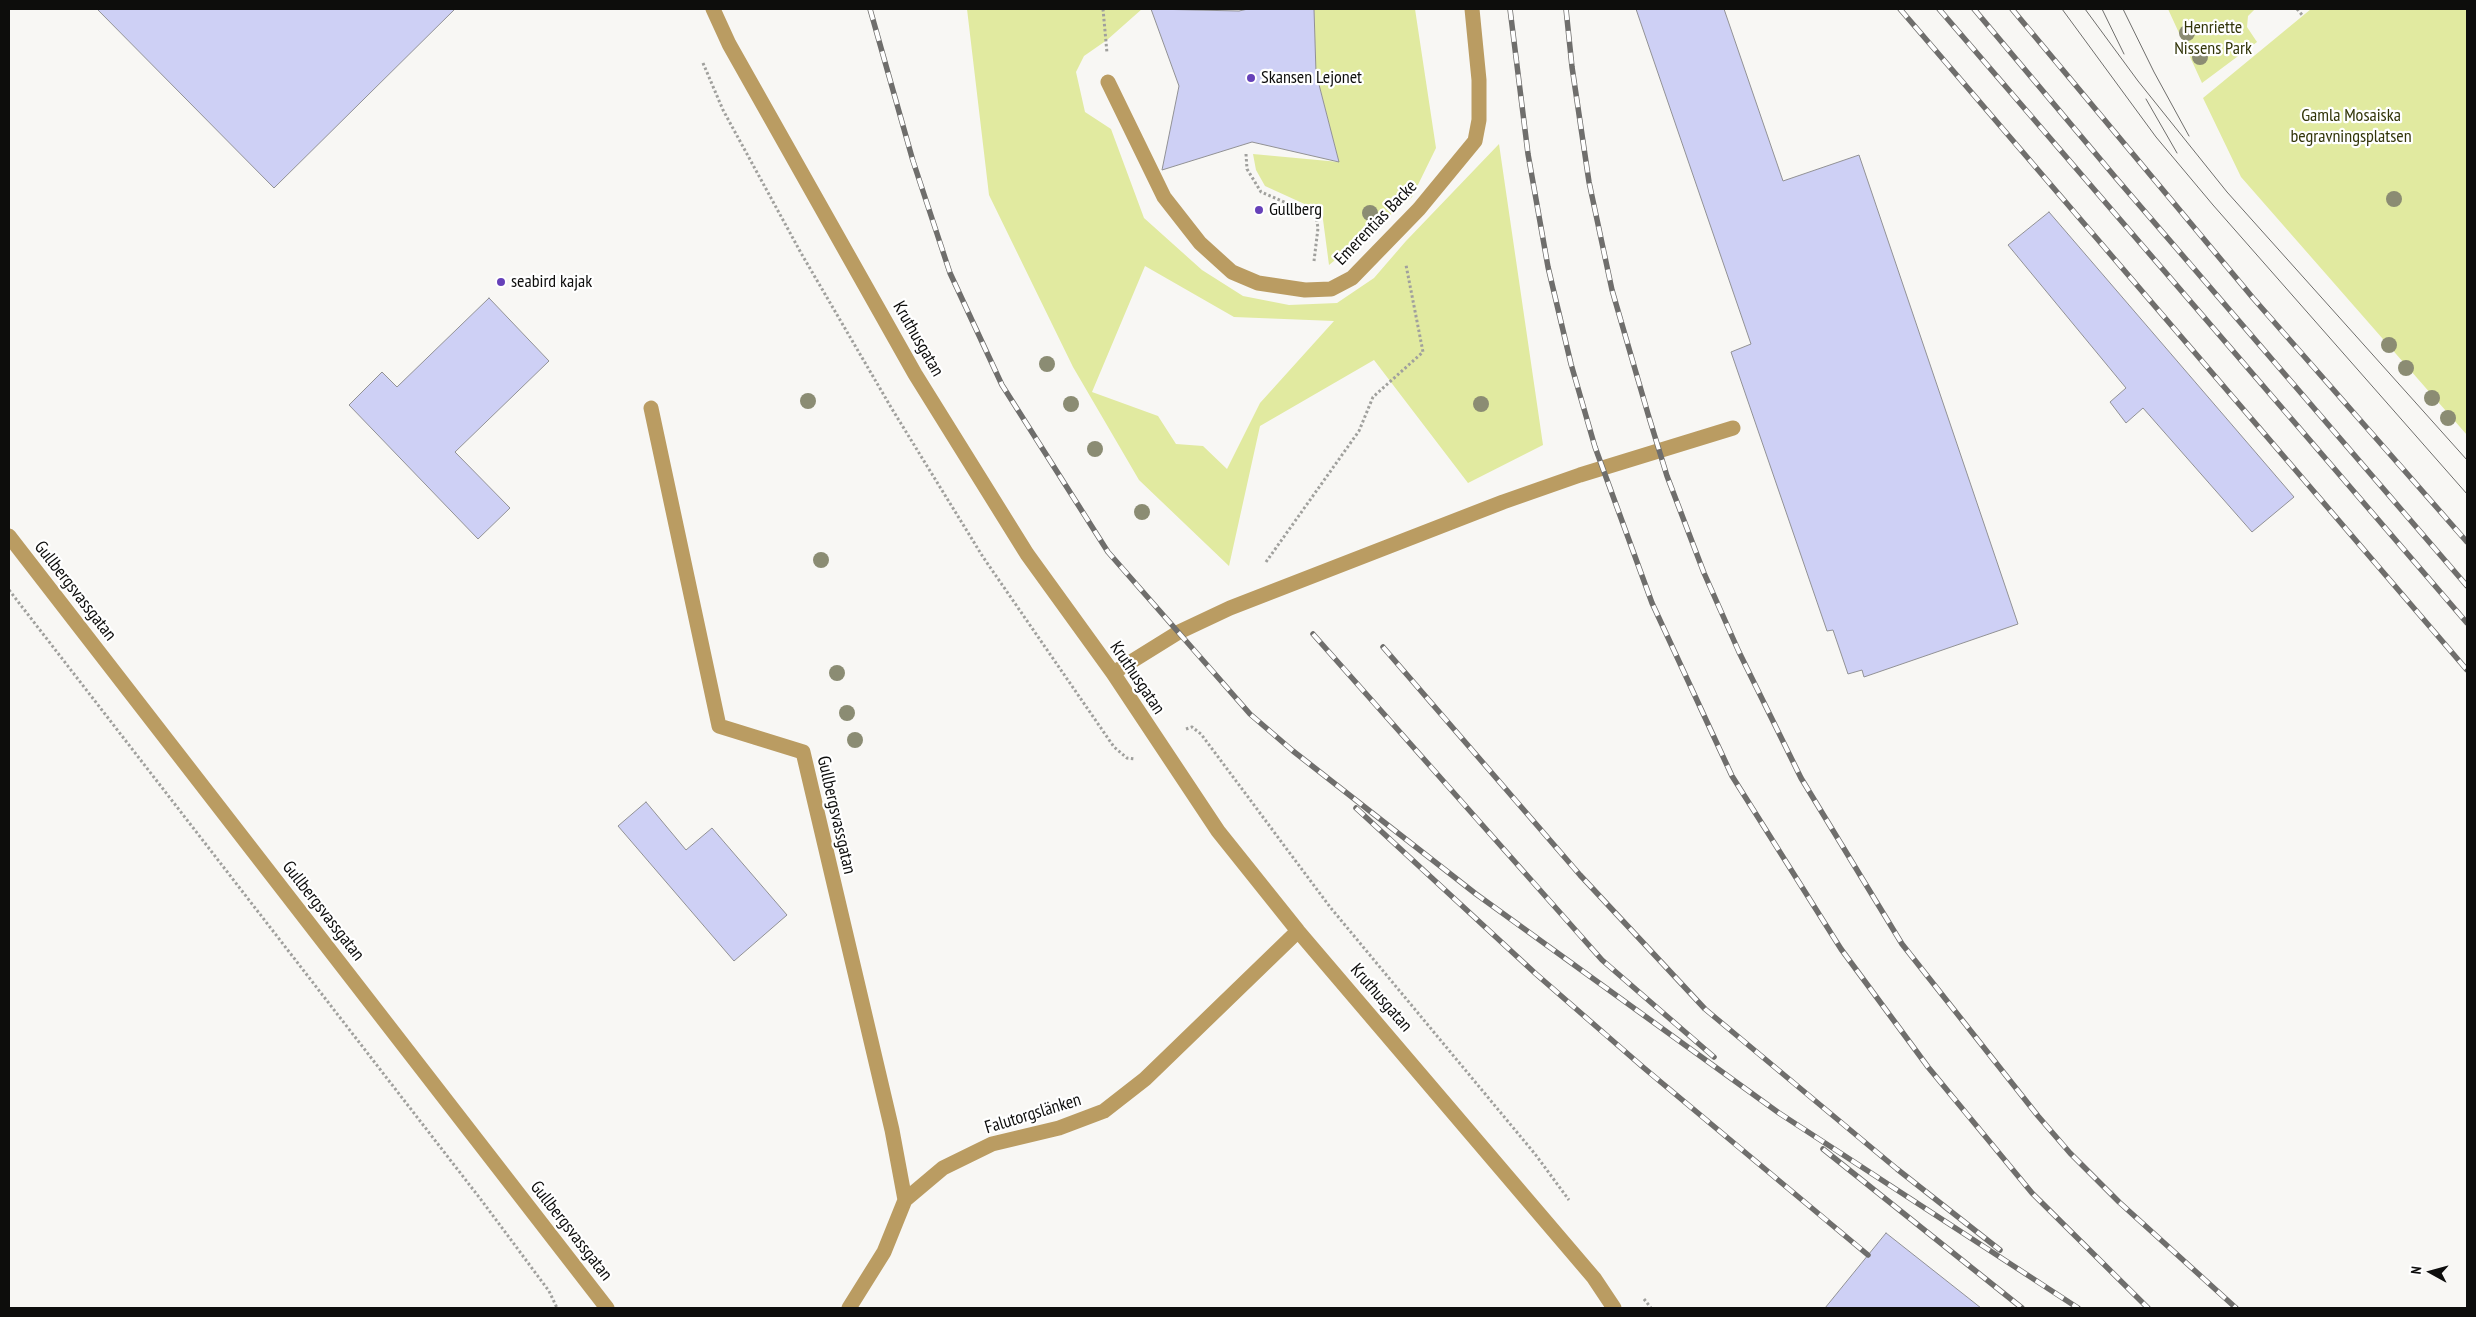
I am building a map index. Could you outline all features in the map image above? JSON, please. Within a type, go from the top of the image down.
[{"type":"street","name":"Kruthusgatan","points":[[713,9],[729,44],[915,374],[1027,554],[1113,674],[1218,831],[1298,931],[1594,1278],[1614,1308]]},
{"type":"street","name":"Emerentias Backe","points":[[1108,82],[1164,197],[1200,243],[1232,272],[1258,283],[1305,290],[1331,289],[1352,278],[1419,209],[1475,141],[1479,120],[1479,80],[1472,9]]},
{"type":"street","name":"Gullbergsvassgatan","points":[[651,408],[719,726],[803,752],[892,1130],[905,1200]]},
{"type":"street","points":[[1113,674],[1179,632],[1269,592],[1512,499],[1580,475],[1733,428]]},
{"type":"street","name":"Gullbergsvassgatan","points":[[9,536],[607,1308]]},
{"type":"street","name":"Falutorgslänken","points":[[849,1308],[884,1252],[905,1200],[943,1168],[992,1144],[1059,1128],[1104,1111],[1145,1079],[1298,931]]},
{"type":"path","points":[[1103,9],[1107,40],[1108,82]]},
{"type":"path","points":[[2297,9],[2303,16]]},
{"type":"path","points":[[1246,154],[1247,169],[1261,192],[1316,216],[1318,228],[1316,246],[1305,290]]},
{"type":"path","points":[[1269,592],[1266,561],[1359,432],[1374,397],[1423,352],[1399,229]]},
{"type":"path","points":[[9,590],[482,1201],[549,1291],[557,1308]]},
{"type":"green space","points":[[967,9],[1142,9],[1107,40],[1084,56],[1076,72],[1085,112],[1111,129],[1144,218],[1202,270],[1243,296],[1289,305],[1337,303],[1374,278],[1406,241],[1499,144],[1543,445],[1468,483],[1374,360],[1260,426],[1229,566],[1139,480],[1073,367],[989,195]],"holes":[[[1145,266],[1234,317],[1334,321],[1260,403],[1227,469],[1203,446],[1176,444],[1158,416],[1092,392]]]},
{"type":"green space","points":[[1314,9],[1415,9],[1436,148],[1412,197],[1329,265],[1322,212],[1265,186],[1256,170],[1253,154],[1339,162],[1316,73]]},
{"type":"green space","name":"Henriette Nissens Park","points":[[2168,9],[2255,9],[2248,16],[2247,27],[2257,42],[2202,83]]},
{"type":"green space","name":"Gamla Mosaiska begravningsplatsen","points":[[2311,9],[2467,9],[2467,435],[2241,177],[2203,98]]},
{"type":"building","points":[[97,9],[455,9],[274,188]]},
{"type":"building","points":[[1151,9],[1239,11],[1248,9],[1314,9],[1316,73],[1339,162],[1252,142],[1162,170],[1179,86]]},
{"type":"building","points":[[1636,9],[1724,9],[1783,181],[1859,155],[2018,624],[1864,677],[1862,670],[1848,674],[1833,630],[1827,631],[1731,352],[1751,344]]},
{"type":"building","points":[[2049,212],[2294,497],[2252,532],[2143,408],[2126,423],[2110,402],[2126,388],[2008,245]]},
{"type":"building","points":[[489,298],[549,361],[455,452],[510,508],[478,539],[349,405],[382,372],[397,387]]},
{"type":"building","points":[[646,802],[686,850],[712,828],[787,915],[734,961],[618,826]]},
{"type":"building","points":[[1886,1233],[1981,1308],[1825,1308]]},
{"type":"tram line","points":[[2062,9],[2156,137],[2213,205],[2467,494]]},
{"type":"tram line","points":[[2085,9],[2138,81],[2227,192],[2467,460]]},
{"type":"tram line","points":[[2102,9],[2124,54]]},
{"type":"tram line","points":[[2123,9],[2154,72],[2189,136]]},
{"type":"tram line","points":[[2146,99],[2177,153]]},
{"type":"railway","points":[[870,9],[913,161],[950,273],[1002,385],[1108,552],[1250,714],[1293,751],[1476,894],[1779,1113],[2078,1308]]},
{"type":"railway","points":[[1510,9],[1528,154],[1548,267],[1571,364],[1595,447],[1652,603],[1732,776],[1841,949],[1928,1067],[2032,1193],[2148,1308]]},
{"type":"railway","points":[[1566,9],[1572,67],[1589,182],[1612,290],[1648,414],[1667,476],[1704,573],[1739,652],[1801,778],[1902,944],[2038,1116],[2070,1153],[2119,1202],[2236,1308]]},
{"type":"railway","points":[[1900,9],[2467,670]]},
{"type":"railway","points":[[1939,9],[2467,623]]},
{"type":"railway","points":[[1974,9],[2116,178],[2467,586]]},
{"type":"railway","points":[[2012,9],[2253,298],[2467,542]]},
{"type":"railway","points":[[1313,634],[1602,960],[1714,1057]]},
{"type":"railway","points":[[1383,647],[1580,875],[1705,1009],[1897,1169],[2000,1250]]},
{"type":"railway","points":[[1356,808],[1536,974],[1644,1068],[1868,1255]]},
{"type":"railway","points":[[1823,1149],[2022,1308]]},
{"type":"place","name":"Skansen Lejonet","points":[[1251,78]]},
{"type":"place","name":"Gullberg","points":[[1259,210]]},
{"type":"place","name":"seabird kajak","points":[[501,282]]}]
